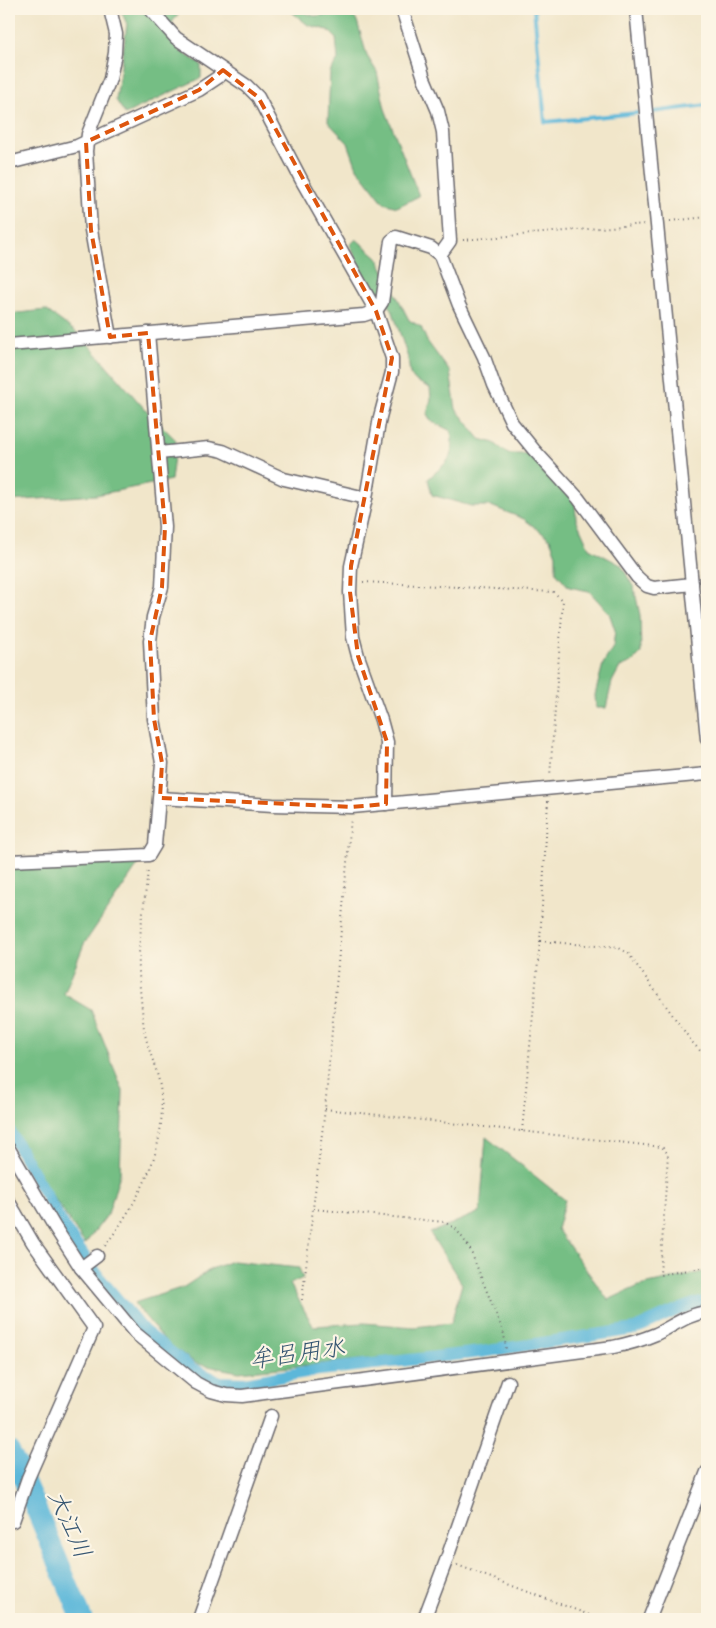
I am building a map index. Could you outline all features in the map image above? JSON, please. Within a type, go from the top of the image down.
[{"type":"street","points":[[110,9],[116,34],[115,53],[110,79],[86,142],[91,230],[110,337]]},
{"type":"street","points":[[150,9],[176,38],[247,86],[258,97],[302,181],[376,311],[392,358],[392,372],[380,417],[352,566],[351,601],[353,637],[387,742],[386,804]]},
{"type":"street","points":[[402,9],[424,78],[438,111],[443,132],[450,241],[440,255]]},
{"type":"street","points":[[636,9],[707,739]]},
{"type":"street","points":[[9,164],[77,146],[199,90],[220,76],[223,70]]},
{"type":"street","points":[[9,345],[364,315],[376,311],[382,302],[391,241],[396,237],[431,248],[440,255],[455,296],[512,423],[578,498],[637,577],[647,586],[654,588],[692,584]]},
{"type":"street","points":[[9,861],[149,855],[155,845],[162,763],[154,719],[150,641],[153,617],[162,587],[165,527],[148,333]]},
{"type":"street","points":[[159,453],[210,448],[223,451],[284,479],[366,498]]},
{"type":"street","points":[[160,798],[273,805],[352,807],[707,774]]},
{"type":"street","points":[[9,1149],[54,1226],[106,1300],[142,1338],[196,1383],[211,1391],[226,1395],[242,1396],[613,1347],[636,1342],[656,1334],[688,1316],[707,1312]]},
{"type":"street","points":[[9,1202],[33,1244],[94,1328],[28,1478],[13,1521],[9,1520]]},
{"type":"street","points":[[83,1267],[97,1256]]},
{"type":"street","points":[[424,1619],[508,1382]]},
{"type":"street","points":[[199,1619],[271,1416]]},
{"type":"street","points":[[649,1619],[707,1472]]},
{"type":"path","points":[[450,241],[707,218]]},
{"type":"path","points":[[302,1300],[325,1109],[352,807]]},
{"type":"path","points":[[97,1256],[122,1222],[144,1185],[156,1156],[160,1129],[161,1106],[158,1081],[143,1026],[139,955],[149,855]]},
{"type":"path","points":[[540,941],[618,948],[628,953],[692,1042],[703,1054],[707,1055]]},
{"type":"path","points":[[325,1109],[662,1147],[668,1154],[660,1276],[707,1267]]},
{"type":"path","points":[[313,1209],[444,1222],[456,1229],[468,1247],[504,1334],[506,1344]]},
{"type":"path","points":[[446,1561],[600,1619]]},
{"type":"highlighted area","points":[[223,70],[258,97],[376,311],[392,358],[351,566],[350,592],[358,656],[387,742],[386,804],[352,807],[160,798],[162,763],[154,719],[150,641],[162,587],[165,527],[148,333],[110,337],[91,230],[86,142],[199,90]]},
{"type":"green space","points":[[120,9],[183,9],[173,21],[169,37],[180,51],[201,64],[201,78],[125,114],[116,100],[127,24]]},
{"type":"green space","points":[[288,9],[303,9],[305,13],[315,16],[349,12],[357,21],[367,56],[377,72],[385,109],[419,196],[397,207],[384,203],[357,168],[348,143],[328,122],[330,72],[338,60],[336,38],[328,30],[308,25]]},
{"type":"green space","points":[[356,239],[377,257],[409,320],[421,327],[427,341],[450,372],[456,409],[480,439],[494,443],[508,454],[523,454],[537,457],[575,499],[576,519],[589,548],[621,565],[634,588],[640,615],[641,653],[632,662],[620,667],[612,682],[606,708],[596,708],[595,695],[603,664],[613,647],[615,630],[609,613],[589,591],[569,587],[556,572],[556,554],[550,539],[524,519],[491,506],[471,506],[432,495],[428,479],[445,464],[451,454],[451,431],[431,421],[427,414],[431,399],[430,388],[416,381],[410,374],[408,358],[392,309],[365,278],[350,245]]},
{"type":"green space","points":[[46,310],[80,335],[143,407],[176,440],[171,480],[96,495],[9,501],[9,314]]},
{"type":"green space","points":[[140,862],[84,944],[64,994],[91,1010],[123,1091],[120,1174],[108,1214],[85,1244],[23,1152],[9,1127],[9,865]]},
{"type":"green space","points":[[486,1137],[565,1200],[557,1229],[608,1300],[639,1286],[707,1271],[707,1297],[695,1298],[633,1324],[500,1346],[239,1372],[197,1364],[168,1344],[134,1303],[184,1287],[211,1269],[232,1261],[299,1268],[303,1278],[290,1284],[313,1326],[364,1323],[414,1327],[451,1323],[462,1284],[430,1233],[480,1212]]},
{"type":"waterway","points":[[534,9],[545,122],[637,113]]},
{"type":"waterway","points":[[653,112],[707,105]]},
{"type":"waterway","name":"牟呂用水","points":[[9,1130],[63,1226],[98,1276],[144,1331],[192,1369],[220,1382],[245,1383],[311,1371],[481,1352],[635,1329],[670,1313],[697,1303],[707,1302]]},
{"type":"waterway","name":"大江川","points":[[9,1451],[21,1473],[82,1619]]}]
